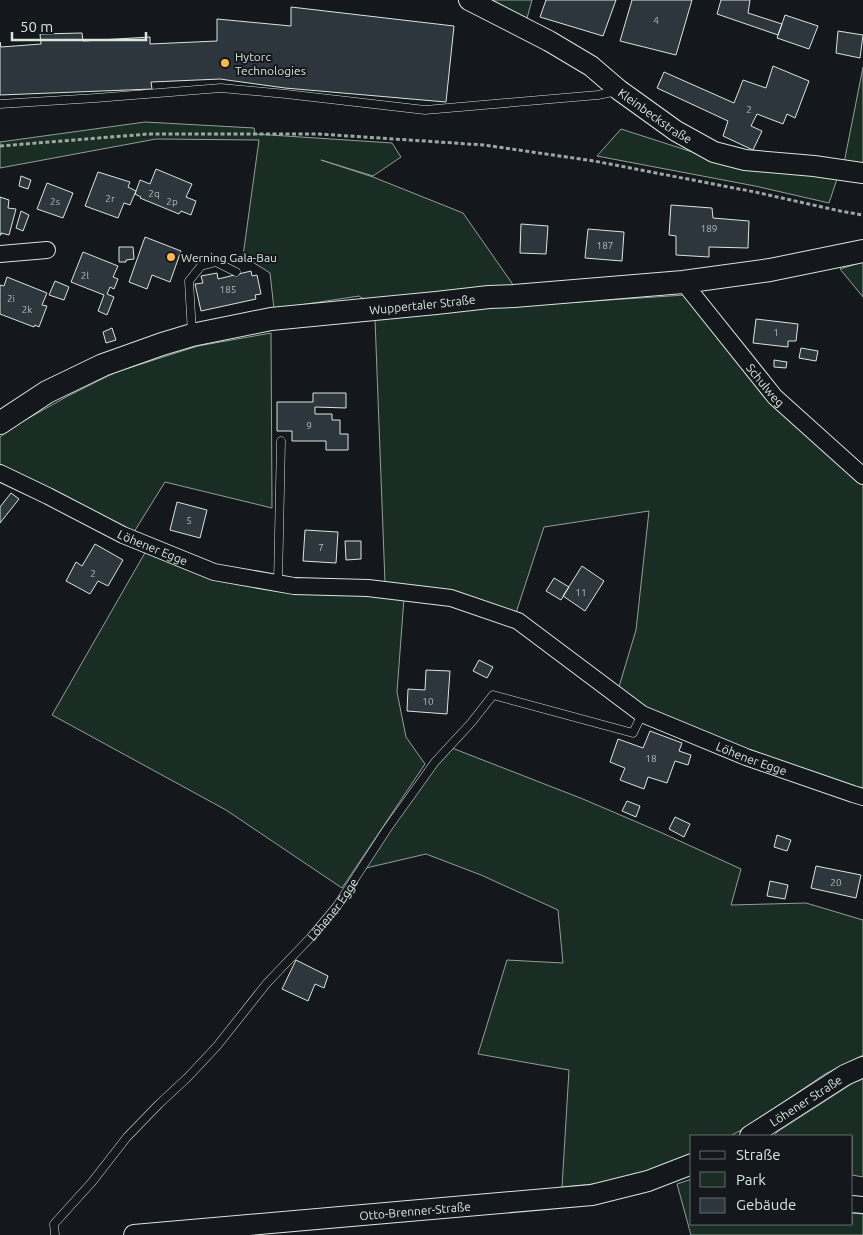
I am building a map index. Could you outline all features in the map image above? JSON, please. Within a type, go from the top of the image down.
[{"type":"main road","name":"Wuppertaler Straße","points":[[0,423],[47,392],[103,365],[192,335],[271,319],[489,297],[682,282],[770,270],[863,252]]},
{"type":"street","name":"Kleinbeckstraße","points":[[469,0],[591,66],[619,90],[676,131],[714,152],[745,160],[814,166],[863,173]]},
{"type":"street","points":[[0,254],[46,250]]},
{"type":"street","name":"Schulweg","points":[[682,282],[775,397],[863,476]]},
{"type":"street","name":"Löhener Egge","points":[[0,473],[123,535],[214,572],[294,586],[368,588],[451,598],[518,621],[642,714],[746,757],[863,797]]},
{"type":"street","name":"Löhener Straße","points":[[752,1135],[845,1076],[863,1067]]},
{"type":"street","name":"Otto-Brenner-Straße","points":[[134,1235],[592,1195],[648,1181],[690,1165]]},
{"type":"lane","points":[[0,104],[221,88],[425,110],[598,95],[619,90]]},
{"type":"lane","points":[[192,335],[189,281],[201,266],[216,262],[236,272]]},
{"type":"lane","points":[[278,583],[281,441]]},
{"type":"lane","name":"Löhener Egge","points":[[55,1235],[54,1224],[92,1182],[127,1137],[217,1046],[267,984],[337,906],[382,837],[435,762],[493,695],[633,733],[642,714]]},
{"type":"path","points":[[0,146],[148,134],[319,134],[484,145],[594,161],[863,215]]},
{"type":"green space","points":[[492,0],[532,0],[527,18]]},
{"type":"green space","points":[[863,67],[863,165],[844,163]]},
{"type":"green space","points":[[145,122],[254,128],[255,134],[392,143],[401,157],[373,176],[321,160],[373,177],[463,213],[514,286],[367,301],[359,296],[274,309],[270,273],[243,256],[259,140],[156,139],[0,168],[0,142]]},
{"type":"green space","points":[[621,129],[714,159],[838,176],[829,203],[755,186],[597,156]]},
{"type":"green space","points":[[863,262],[863,297],[840,269]]},
{"type":"green space","points":[[685,295],[863,483],[863,791],[647,712],[618,690],[636,630],[649,511],[544,527],[516,613],[385,583],[375,319],[441,311]]},
{"type":"green space","points":[[271,333],[272,508],[165,482],[134,532],[0,466],[0,437],[18,424],[116,372],[198,346]]},
{"type":"green space","points":[[146,551],[191,568],[404,598],[397,692],[406,737],[425,764],[342,888],[226,810],[52,715]]},
{"type":"green space","points":[[452,748],[583,799],[741,869],[731,905],[806,903],[863,920],[863,1055],[825,1074],[747,1127],[732,1135],[690,1135],[690,1157],[671,1165],[604,1183],[562,1187],[569,1070],[478,1054],[507,960],[563,963],[558,910],[481,875],[426,854],[366,868],[389,831],[437,763]]},
{"type":"green space","points":[[863,1079],[863,1177],[853,1175],[853,1135],[775,1135],[853,1083]]},
{"type":"green space","points":[[690,1180],[690,1225],[853,1225],[853,1213],[863,1214],[863,1235],[691,1235],[677,1184]]},
{"type":"building","points":[[546,0],[616,0],[603,36],[540,17]]},
{"type":"building","points":[[632,0],[692,0],[676,55],[620,41]]},
{"type":"building","points":[[721,0],[750,0],[748,13],[782,24],[778,35],[717,14]]},
{"type":"building","name":"Hytorc Technologies","points":[[291,7],[454,26],[446,102],[285,88],[220,79],[151,82],[152,89],[0,95],[0,42],[1,47],[41,44],[40,34],[82,33],[83,41],[150,37],[150,44],[217,41],[217,19],[291,26]]},
{"type":"building","points":[[785,15],[818,26],[809,49],[777,38]]},
{"type":"building","points":[[838,31],[863,35],[860,58],[836,53]]},
{"type":"building","points":[[773,66],[809,81],[795,118],[787,114],[783,124],[757,114],[751,126],[762,131],[753,150],[723,136],[728,121],[657,88],[664,72],[734,103],[743,80],[766,88]]},
{"type":"building","points":[[156,169],[192,184],[186,197],[196,201],[191,215],[181,211],[179,214],[140,198],[135,194],[140,180],[150,184]]},
{"type":"building","points":[[98,172],[130,182],[128,187],[136,191],[130,205],[124,203],[118,218],[85,206]]},
{"type":"building","points":[[21,176],[31,180],[28,189],[19,186]]},
{"type":"building","points":[[47,183],[73,193],[63,218],[37,209]]},
{"type":"building","points":[[0,197],[9,200],[8,208],[16,209],[9,235],[1,233],[0,235]]},
{"type":"building","points":[[671,205],[712,208],[713,218],[749,221],[748,248],[709,247],[709,257],[676,255],[676,236],[669,235]]},
{"type":"building","points":[[21,211],[29,215],[23,231],[16,228]]},
{"type":"building","points":[[521,224],[548,226],[546,254],[520,253]]},
{"type":"building","points":[[588,229],[624,232],[622,261],[585,258]]},
{"type":"building","points":[[145,237],[181,251],[170,282],[152,275],[147,289],[129,282]]},
{"type":"building","points":[[119,247],[133,247],[134,259],[119,262]]},
{"type":"building","points":[[83,252],[118,266],[113,277],[118,279],[114,289],[110,287],[107,294],[114,297],[107,315],[98,311],[104,295],[71,282]]},
{"type":"building","points":[[251,271],[252,276],[257,275],[261,294],[255,295],[256,299],[201,311],[195,284],[203,283],[201,276],[217,273],[218,279]]},
{"type":"building","points":[[7,277],[47,293],[42,305],[47,306],[39,327],[35,325],[34,327],[0,314],[0,285],[4,286]]},
{"type":"building","points":[[55,281],[69,287],[64,300],[49,295]]},
{"type":"building","points":[[756,319],[798,324],[796,341],[788,341],[788,347],[753,343]]},
{"type":"building","points":[[112,328],[116,340],[106,343],[103,332]]},
{"type":"building","points":[[801,348],[818,351],[816,361],[799,358]]},
{"type":"building","points":[[774,360],[787,362],[786,368],[774,367]]},
{"type":"building","points":[[313,393],[346,393],[346,408],[315,407],[315,414],[332,414],[332,420],[340,420],[340,434],[348,434],[348,450],[326,450],[326,441],[292,441],[292,431],[277,431],[277,402],[313,402]]},
{"type":"building","points":[[11,493],[19,499],[0,523],[0,507]]},
{"type":"building","points":[[177,502],[207,510],[200,538],[170,530]]},
{"type":"building","points":[[305,530],[338,532],[336,563],[303,561]]},
{"type":"building","points":[[345,541],[361,541],[361,559],[346,560]]},
{"type":"building","points":[[95,544],[123,560],[108,586],[98,581],[90,594],[66,581],[76,562],[82,566]]},
{"type":"building","points":[[582,566],[604,581],[585,611],[563,596]]},
{"type":"building","points":[[554,578],[569,587],[561,600],[546,591]]},
{"type":"building","points":[[479,660],[493,667],[487,678],[473,671]]},
{"type":"building","points":[[426,670],[450,671],[447,714],[407,711],[408,689],[425,690]]},
{"type":"building","points":[[650,731],[682,743],[679,751],[691,755],[688,765],[675,761],[667,783],[648,777],[644,789],[620,780],[625,768],[610,762],[618,739],[643,748]]},
{"type":"building","points":[[627,801],[640,806],[636,817],[622,811]]},
{"type":"building","points":[[675,817],[690,824],[684,837],[669,829]]},
{"type":"building","points":[[777,835],[791,840],[787,851],[774,847]]},
{"type":"building","points":[[816,866],[861,875],[856,898],[811,888]]},
{"type":"building","points":[[770,881],[788,885],[785,899],[767,896]]},
{"type":"building","points":[[296,960],[328,976],[324,988],[315,984],[308,1001],[282,989]]},
{"type":"place","name":"Hytorc Technologies","points":[[225,63]]},
{"type":"place","name":"Werning Gala-Bau","points":[[171,257]]}]
